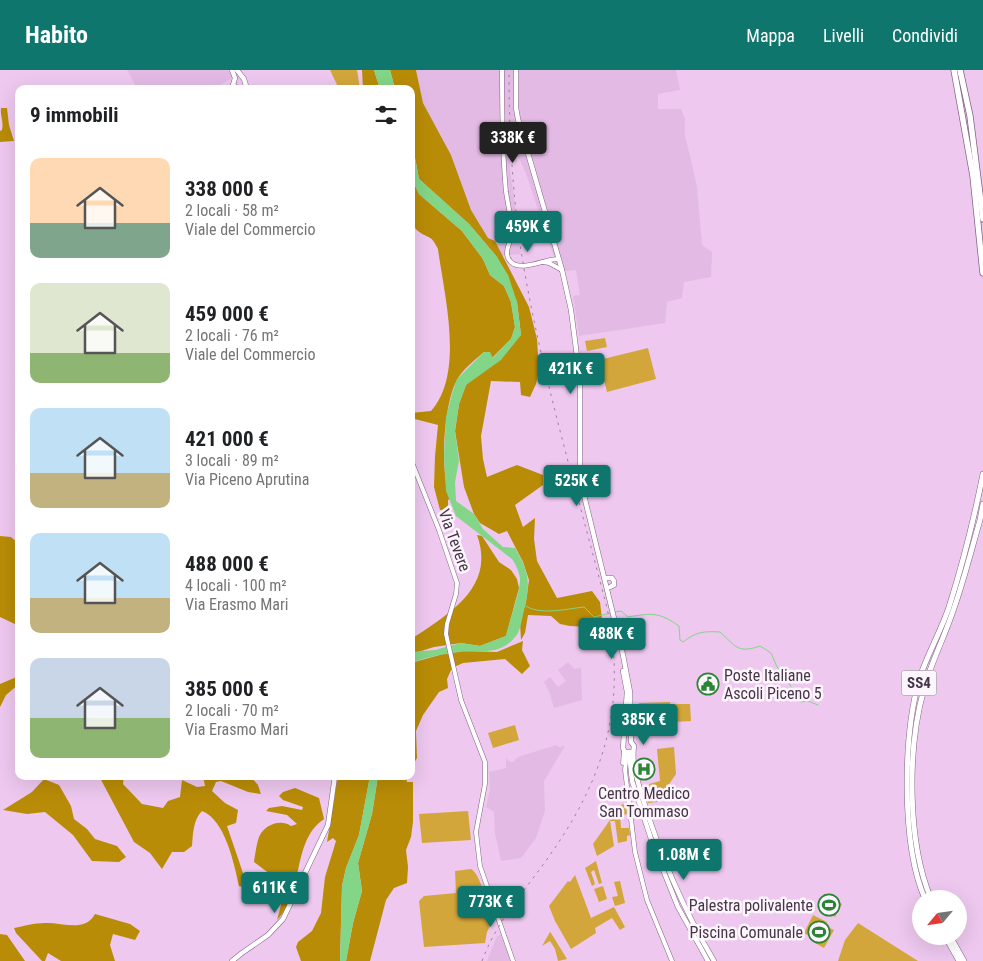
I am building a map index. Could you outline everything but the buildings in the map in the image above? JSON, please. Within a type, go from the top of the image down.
[{"type":"highway","points":[[954,70],[974,176],[983,273]]},
{"type":"highway","points":[[960,70],[970,116],[983,219]]},
{"type":"highway","name":"SS4","points":[[922,890],[917,874],[909,822],[907,789],[912,717],[920,678],[949,609],[974,518],[983,474]]},
{"type":"highway","name":"SS4","points":[[928,890],[922,874],[914,822],[912,795],[916,737],[924,690],[933,660],[952,614],[983,504]]},
{"type":"highway","points":[[950,945],[959,961]]},
{"type":"highway","points":[[955,945],[964,961]]},
{"type":"main road","points":[[232,70],[235,78],[234,85]]},
{"type":"main road","points":[[237,70],[244,79],[246,85]]},
{"type":"main road","points":[[516,70],[516,108],[518,119],[562,270],[571,310],[580,380],[579,469],[607,583],[630,692],[631,742],[634,746],[628,752],[629,782],[680,910],[708,961]]},
{"type":"main road","points":[[235,78],[241,76]]},
{"type":"main road","points":[[618,633],[627,692],[624,744],[635,769],[646,808],[670,876],[714,961]]},
{"type":"main road","points":[[624,744],[631,742]]},
{"type":"main road","points":[[232,961],[268,935],[283,919],[324,835],[330,814],[334,780]]},
{"type":"street","points":[[502,70],[502,148],[512,231],[507,256],[514,264],[522,266],[558,259]]},
{"type":"street","points":[[549,261],[555,249]]},
{"type":"street","points":[[549,261],[562,270]]},
{"type":"street","name":"Via Tevere","points":[[415,470],[457,582],[456,594],[446,630],[462,703],[485,765],[485,784],[476,832],[480,866],[513,961]]},
{"type":"street","points":[[628,752],[625,770],[629,782],[633,842],[647,900],[672,961]]},
{"type":"shaded area","points":[[127,70],[228,70],[232,77],[220,85],[135,85]]},
{"type":"shaded area","points":[[330,70],[357,70],[359,85],[337,85]]},
{"type":"shaded area","points":[[362,70],[374,70],[379,85],[363,85]]},
{"type":"shaded area","points":[[374,70],[390,70],[394,85],[379,85]]},
{"type":"shaded area","points":[[390,70],[416,70],[423,103],[451,155],[471,210],[488,238],[495,241],[529,307],[537,339],[539,371],[536,384],[530,397],[521,395],[520,382],[491,381],[481,436],[483,459],[487,477],[517,465],[543,475],[543,485],[515,505],[523,527],[535,518],[534,539],[537,561],[557,598],[592,591],[600,602],[602,619],[589,627],[560,624],[551,616],[528,615],[525,633],[521,640],[520,623],[526,602],[529,580],[523,562],[507,531],[499,534],[480,523],[474,514],[464,487],[455,431],[459,404],[466,385],[521,335],[517,302],[497,257],[469,224],[419,179],[415,158],[415,85],[394,85]]},
{"type":"shaded area","points":[[416,70],[676,70],[680,90],[658,94],[658,109],[681,109],[685,119],[685,135],[697,187],[702,245],[712,252],[711,277],[684,282],[682,298],[667,302],[665,323],[579,336],[573,296],[580,295],[576,270],[559,272],[525,171],[516,152],[508,151],[521,254],[502,256],[495,241],[488,238],[471,210],[451,155],[423,103]]},
{"type":"shaded area","points":[[1,108],[7,108],[9,125],[14,141],[0,142],[0,131],[2,130]]},
{"type":"shaded area","points":[[415,158],[419,179],[469,224],[497,257],[508,275],[517,302],[521,335],[501,360],[466,385],[459,404],[455,431],[459,461],[455,482],[456,501],[474,514],[483,529],[503,547],[515,548],[526,571],[528,592],[519,630],[510,643],[497,650],[468,651],[415,662],[415,652],[435,650],[461,643],[480,646],[506,636],[520,583],[517,568],[512,559],[456,516],[446,491],[444,455],[446,417],[457,379],[484,352],[490,352],[493,358],[511,339],[515,327],[511,302],[504,286],[490,275],[483,259],[462,231],[419,194],[415,186]]},
{"type":"shaded area","points":[[415,186],[419,194],[462,231],[483,259],[490,275],[504,286],[511,302],[515,327],[511,339],[492,358],[484,352],[465,369],[459,376],[452,391],[444,439],[445,473],[450,499],[448,500],[448,510],[440,510],[434,487],[438,425],[415,419],[415,413],[431,411],[441,395],[447,376],[450,355],[447,310],[438,249],[431,239],[415,227]]},
{"type":"shaded area","points":[[605,338],[607,347],[587,351],[585,341]]},
{"type":"shaded area","points":[[648,348],[656,379],[607,392],[599,360]]},
{"type":"shaded area","points":[[477,535],[482,536],[499,562],[511,570],[517,579],[519,588],[506,636],[480,646],[461,643],[415,652],[415,636],[454,609],[474,584],[480,570],[481,553]]},
{"type":"shaded area","points":[[0,536],[11,537],[15,540],[15,624],[0,617]]},
{"type":"shaded area","points":[[523,641],[522,650],[530,666],[522,674],[505,659],[463,663],[452,668],[447,679],[448,688],[439,692],[423,715],[416,731],[417,758],[415,761],[415,662],[463,651],[497,652]]},
{"type":"shaded area","points":[[568,662],[574,669],[581,668],[582,700],[554,708],[544,682],[550,677],[558,687],[566,681],[558,670]]},
{"type":"shaded area","points":[[15,678],[15,687],[6,695],[0,707],[0,684]]},
{"type":"shaded area","points":[[670,702],[670,721],[639,722],[639,703]]},
{"type":"shaded area","points":[[673,704],[690,704],[691,721],[674,722]]},
{"type":"shaded area","points":[[515,725],[519,740],[493,748],[488,733]]},
{"type":"shaded area","points":[[556,745],[559,747],[565,746],[544,781],[545,811],[536,838],[521,858],[501,861],[495,833],[494,812],[486,807],[490,789],[489,772],[506,768],[506,758],[513,762],[518,757]]},
{"type":"shaded area","points":[[674,747],[676,774],[657,802],[648,803],[644,793],[651,791],[649,784],[660,781],[657,749]]},
{"type":"shaded area","points":[[43,780],[59,785],[71,806],[74,819],[87,829],[95,839],[117,846],[126,857],[119,862],[92,861],[73,835],[45,812],[27,814],[3,810],[32,792]]},
{"type":"shaded area","points":[[101,780],[124,780],[123,784],[142,804],[163,808],[168,801],[180,797],[182,780],[197,787],[205,786],[204,780],[254,780],[258,785],[261,794],[248,792],[221,781],[216,782],[212,791],[225,803],[238,810],[236,823],[227,826],[244,876],[243,887],[239,886],[227,843],[217,823],[202,811],[195,823],[192,846],[184,852],[172,852],[162,869],[150,853],[134,842]]},
{"type":"shaded area","points":[[337,780],[369,780],[359,835],[346,868],[342,886],[340,961],[301,961],[296,947],[298,942],[312,931],[321,913],[325,877],[336,841],[333,838],[327,842]]},
{"type":"shaded area","points":[[369,780],[377,780],[372,814],[358,863],[362,891],[353,923],[346,961],[340,961],[342,886],[346,868],[359,835]]},
{"type":"shaded area","points":[[377,780],[407,780],[407,782],[413,782],[413,822],[411,837],[406,850],[407,883],[394,888],[386,900],[370,961],[346,961],[353,923],[362,891],[358,863],[372,814]]},
{"type":"shaded area","points":[[295,788],[319,798],[324,819],[307,840],[292,896],[286,909],[277,920],[281,905],[274,877],[254,862],[259,837],[266,828],[278,823],[291,826],[297,824],[287,815],[266,811],[269,808],[282,806],[302,810],[303,807],[283,800],[279,796],[283,792]]},
{"type":"shaded area","points":[[623,804],[626,807],[627,814],[620,816],[621,828],[629,828],[630,835],[627,836],[627,841],[618,843],[615,821],[610,821],[614,846],[597,856],[593,844],[620,806]]},
{"type":"shaded area","points":[[468,811],[471,840],[422,843],[419,814]]},
{"type":"shaded area","points":[[596,861],[602,883],[599,884],[594,870],[591,872],[595,884],[592,886],[585,868]]},
{"type":"shaded area","points":[[471,869],[478,877],[493,920],[487,932],[485,943],[424,947],[419,901],[424,896],[456,893],[455,871]]},
{"type":"shaded area","points":[[575,875],[591,918],[614,907],[625,927],[620,930],[612,918],[595,928],[596,933],[571,949],[549,906],[568,881],[570,882]]},
{"type":"shaded area","points":[[620,881],[625,903],[615,906],[612,897],[618,896],[614,882]]},
{"type":"shaded area","points":[[603,886],[607,899],[599,902],[594,889]]},
{"type":"shaded area","name":"Palestra polivalente","points":[[824,894],[842,904],[835,917],[817,907]]},
{"type":"shaded area","points":[[95,914],[130,924],[140,931],[135,940],[113,934],[110,945],[115,961],[61,961],[48,953],[45,961],[42,961],[16,933],[14,928],[41,923],[79,925],[91,920]]},
{"type":"shaded area","name":"Piscina Comunale","points":[[813,915],[827,922],[825,926],[834,930],[824,948],[815,943],[816,940],[804,933]]},
{"type":"shaded area","points":[[858,923],[918,961],[838,961],[845,940]]},
{"type":"shaded area","points":[[550,932],[567,959],[558,961],[555,949],[550,941],[542,946]]},
{"type":"shaded area","points":[[0,934],[7,935],[25,961],[0,961]]},
{"type":"shaded area","points":[[501,935],[510,961],[487,961],[497,936]]},
{"type":"waterway","points":[[524,605],[545,611],[584,607],[594,617],[611,613]]},
{"type":"waterway","points":[[615,612],[621,611],[628,617],[649,614],[666,618],[679,626],[680,640],[683,642],[700,633],[720,632],[741,649],[760,646],[771,653],[777,667],[787,678],[800,702],[808,701],[818,705]]},
{"type":"railway","points":[[482,961],[502,921],[565,832],[596,773],[606,742],[612,711],[614,678],[613,644],[607,608],[537,336],[520,244],[510,135],[509,70]]},
{"type":"place","name":"Poste Italiane Ascoli Piceno 5","points":[[708,684]]},
{"type":"place","name":"Centro Medico San Tommaso","points":[[644,769]]},
{"type":"place","name":"Palestra polivalente","points":[[829,905]]},
{"type":"place","name":"Piscina Comunale","points":[[819,932]]}]
